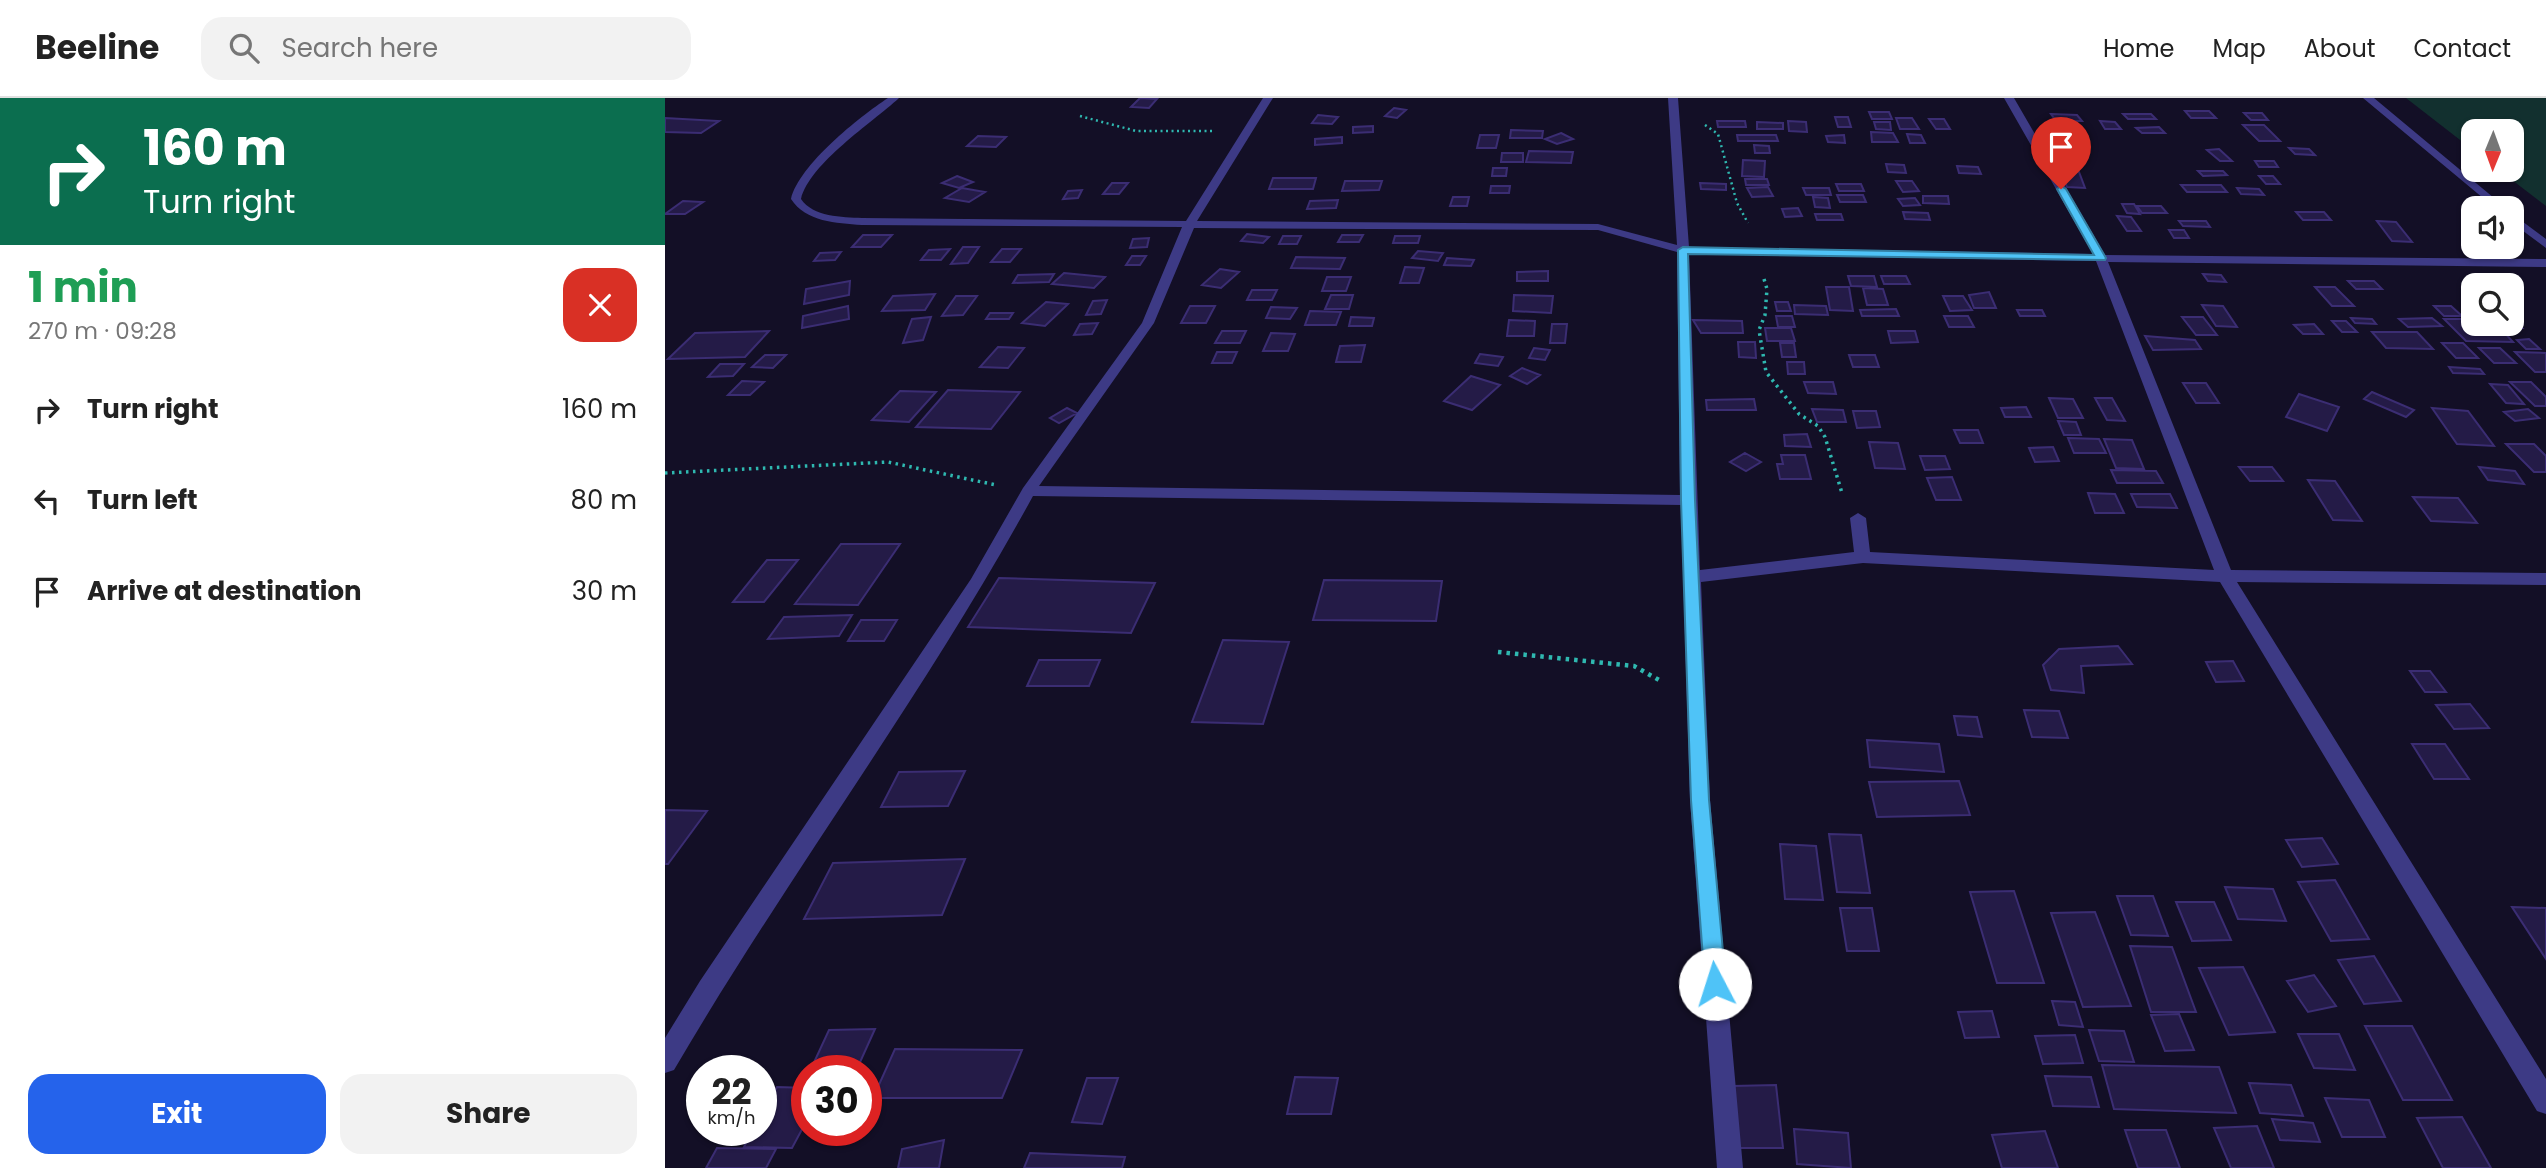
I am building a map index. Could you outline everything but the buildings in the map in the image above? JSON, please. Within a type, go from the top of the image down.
[{"type":"street","points":[[894,98],[859,124],[816,168],[796,193],[796,199],[803,209],[829,218],[855,221],[1598,227],[1683,250],[2546,263]]},
{"type":"street","points":[[665,1061],[708,989],[978,582],[1028,491],[1148,323],[1189,225],[1240,147],[1268,98]]},
{"type":"street","points":[[2009,98],[2101,258],[2225,576],[2546,1102]]},
{"type":"street","points":[[2368,98],[2486,196]]},
{"type":"street","points":[[1674,100],[1683,250],[1688,500],[1700,800],[1730,1168]]},
{"type":"street","points":[[2524,227],[2546,245]]},
{"type":"street","points":[[1028,491],[1688,500]]},
{"type":"street","points":[[1858,518],[1863,557]]},
{"type":"street","points":[[1692,577],[1863,557],[2225,576],[2546,579]]},
{"type":"path","points":[[1674,100],[1718,134],[1737,203],[1764,252],[1761,269],[1767,289],[1765,314],[1759,330],[1766,372],[1799,414],[1818,426],[1825,437],[1840,489],[1858,518]]},
{"type":"path","points":[[1080,117],[1136,131],[1213,131],[1240,147]]},
{"type":"path","points":[[665,473],[888,462],[1028,491]]},
{"type":"path","points":[[1498,652],[1635,666],[1697,701]]},
{"type":"green space","points":[[2406,98],[2546,98],[2546,206],[2515,182],[2524,182],[2524,119],[2461,119],[2461,141]]},
{"type":"route","points":[[1715,984],[1700,800],[1688,500],[1683,250],[2101,258],[2061,189]]}]
